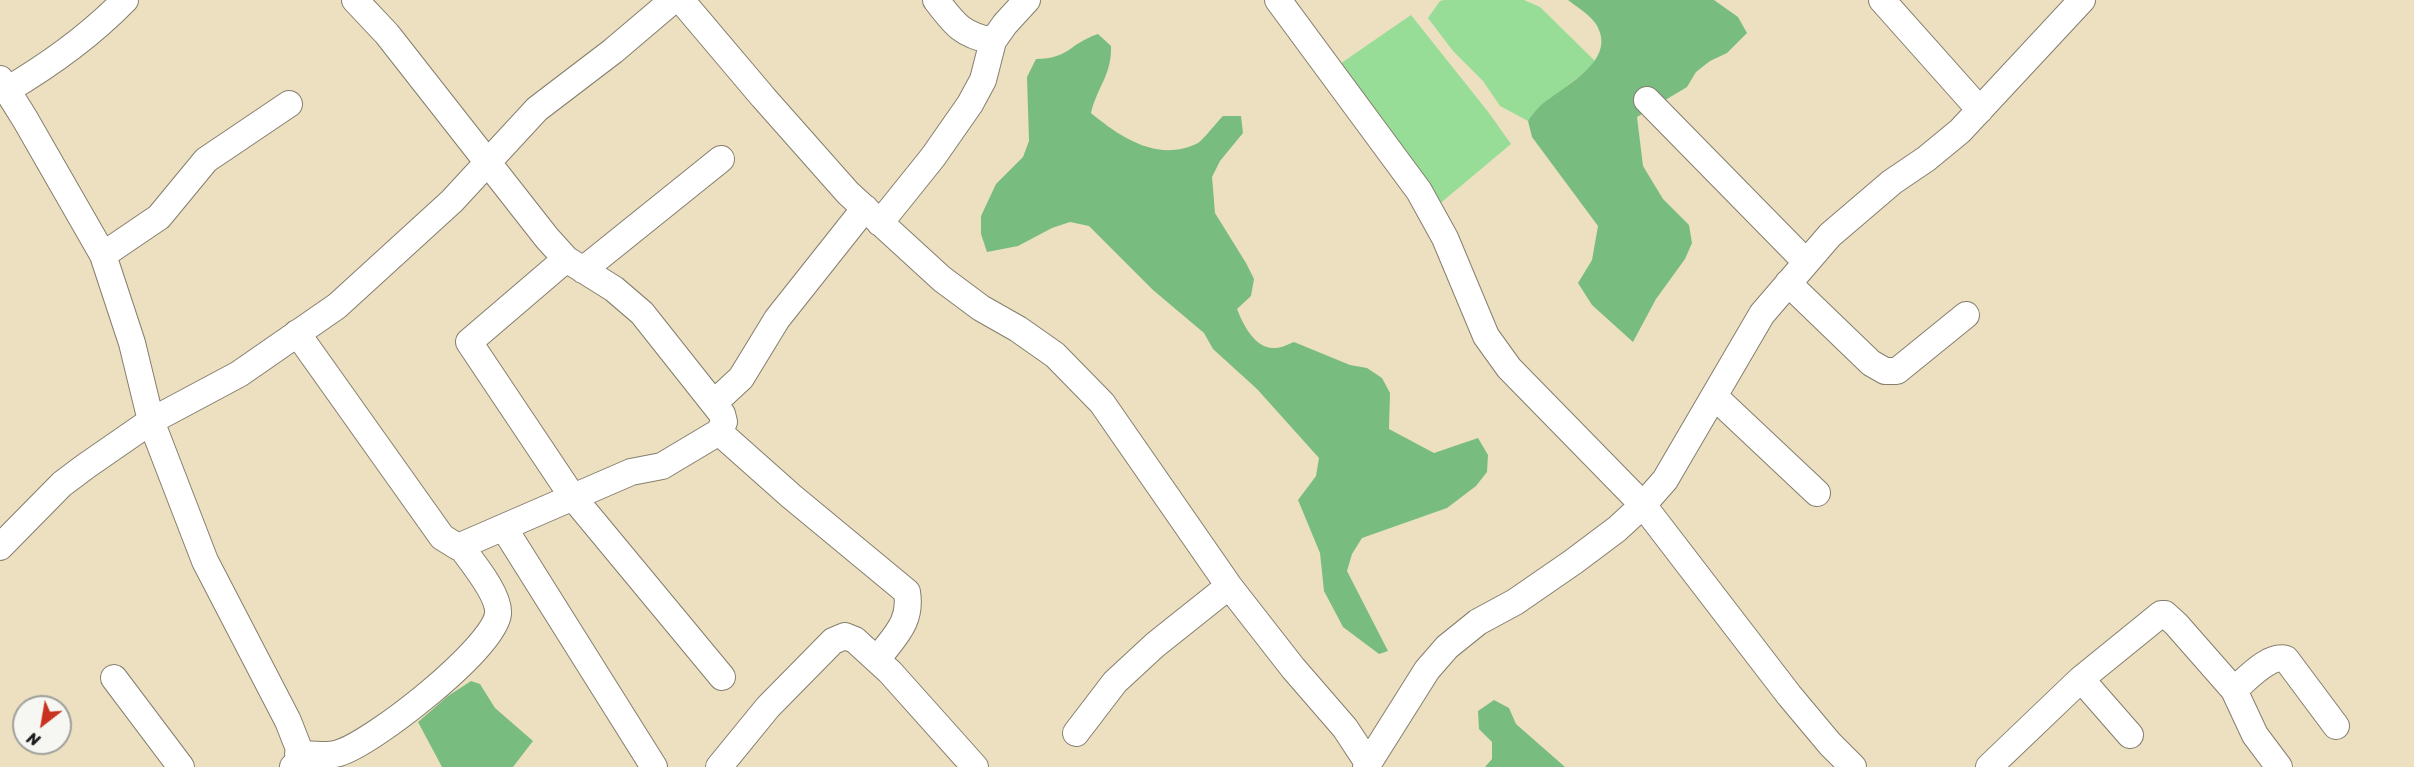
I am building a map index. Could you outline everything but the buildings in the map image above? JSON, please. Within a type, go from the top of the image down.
[{"type":"street","points":[[125,0],[80,43],[49,65],[4,85],[102,255],[132,343],[151,421],[205,561],[288,721],[299,749],[296,760],[339,753],[372,737],[440,684],[472,655],[498,615],[496,599],[461,547]]},
{"type":"street","points":[[297,333],[442,537],[452,545],[461,547],[572,496],[631,472],[662,466],[719,432],[724,422],[722,414],[714,403],[642,314],[614,289],[574,265],[487,162],[387,34],[355,0]]},
{"type":"street","points":[[0,547],[62,484],[151,421],[239,374],[337,306],[416,235],[537,109],[613,51],[673,0]]},
{"type":"street","points":[[681,0],[848,193],[942,279],[981,308],[1018,329],[1055,355],[1102,403],[1229,586],[1293,668],[1345,728],[1367,765],[1428,670],[1447,647],[1478,622],[1515,602],[1573,562],[1617,529],[1643,505],[1665,480],[1762,314],[1806,262],[1847,220],[1892,182],[1926,159],[1960,131],[2082,0]]},
{"type":"street","points":[[936,0],[963,32],[975,38],[993,42]]},
{"type":"street","points":[[714,403],[741,378],[777,319],[872,215],[933,157],[970,104],[983,80],[993,42],[1005,24],[1028,0]]},
{"type":"street","points":[[1278,0],[1419,190],[1445,238],[1486,336],[1509,368],[1643,505],[1789,695],[1830,744],[1853,767]]},
{"type":"street","points":[[1882,0],[1980,110]]},
{"type":"street","points":[[1647,100],[1806,262]]},
{"type":"street","points":[[102,255],[159,217],[206,160],[289,104]]},
{"type":"street","points":[[721,159],[469,342],[572,496],[722,677]]},
{"type":"street","points":[[1788,283],[1871,363],[1885,371],[1897,371],[1966,315]]},
{"type":"street","points":[[1715,397],[1817,493]]},
{"type":"street","points":[[719,432],[791,496],[907,592],[910,609],[903,625],[877,660]]},
{"type":"street","points":[[504,528],[654,767]]},
{"type":"street","points":[[1076,733],[1114,682],[1155,645],[1229,586]]},
{"type":"street","points":[[1989,767],[2081,680],[2161,614],[2165,614],[2176,624],[2234,690],[2255,735],[2279,767]]},
{"type":"street","points":[[718,767],[768,707],[833,641],[845,636],[855,640],[877,660],[932,716],[975,767]]},
{"type":"street","points":[[2234,690],[2265,665],[2277,658],[2286,659],[2336,726]]},
{"type":"street","points":[[114,678],[181,767]]},
{"type":"street","points":[[2081,680],[2130,735]]},
{"type":"green space","points":[[1524,0],[1540,7],[1595,61],[1589,69],[1539,107],[1528,121],[1500,106],[1483,81],[1453,51],[1428,18],[1440,1]]},
{"type":"green space","points":[[1568,0],[1714,0],[1738,17],[1747,33],[1727,53],[1710,61],[1696,72],[1687,87],[1637,117],[1643,166],[1663,199],[1689,225],[1692,243],[1685,259],[1656,299],[1633,342],[1592,305],[1578,283],[1592,260],[1598,226],[1532,137],[1528,121],[1539,107],[1585,72],[1600,50],[1601,38],[1596,24]]},
{"type":"green space","points":[[1411,15],[1511,144],[1437,206],[1334,68]]},
{"type":"green space","points":[[1098,34],[1111,46],[1111,56],[1107,73],[1091,113],[1114,131],[1154,149],[1168,150],[1200,142],[1223,116],[1241,116],[1243,133],[1220,161],[1212,177],[1215,213],[1254,279],[1251,296],[1237,309],[1251,335],[1269,348],[1283,347],[1294,342],[1350,365],[1367,368],[1382,378],[1390,393],[1389,429],[1434,453],[1478,438],[1488,455],[1487,472],[1476,486],[1447,508],[1362,538],[1352,554],[1347,571],[1388,651],[1379,654],[1343,627],[1324,591],[1320,553],[1298,500],[1316,476],[1319,458],[1257,389],[1213,349],[1204,333],[1153,290],[1089,226],[1070,222],[1052,228],[1018,246],[987,252],[981,234],[981,216],[996,184],[1023,157],[1029,141],[1027,77],[1036,59],[1056,56]]},
{"type":"green space","points":[[471,681],[480,684],[495,708],[533,741],[513,767],[442,767],[418,722],[448,696]]},
{"type":"green space","points":[[1494,700],[1509,708],[1516,724],[1565,767],[1485,767],[1492,759],[1492,742],[1479,729],[1478,711]]}]
